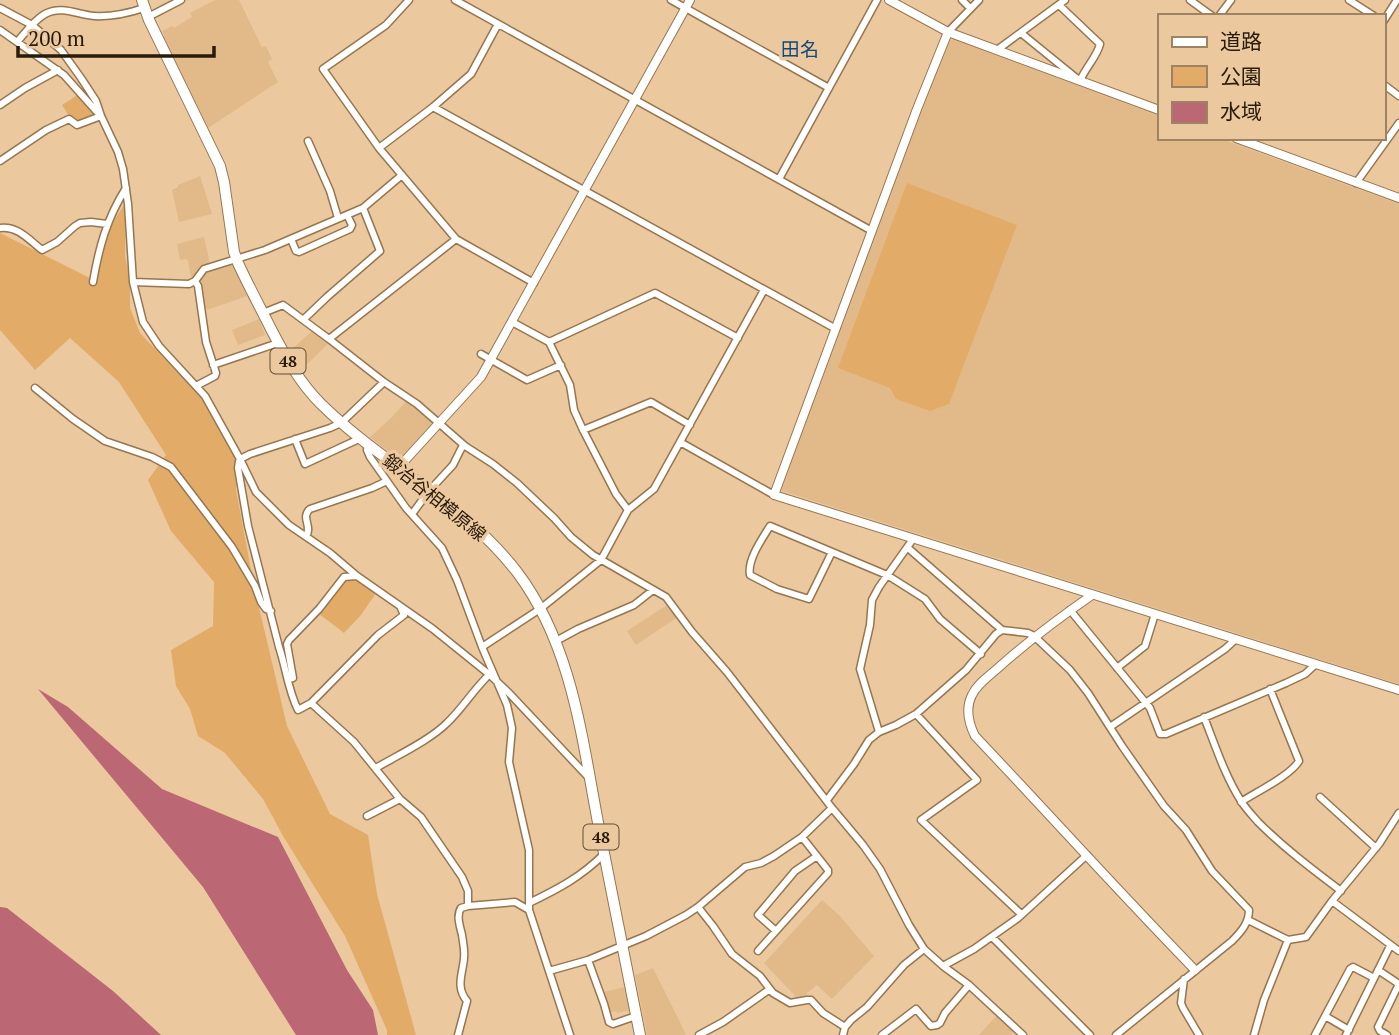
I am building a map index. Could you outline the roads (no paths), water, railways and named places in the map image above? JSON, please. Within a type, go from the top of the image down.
[{"type":"main road","name":"鍛冶谷相模原線","points":[[145,8],[220,166],[236,258],[292,368],[306,387],[341,423],[466,519],[499,551],[519,575],[556,641],[568,677],[590,780],[640,1035]]},
{"type":"street","points":[[18,42],[42,15],[57,10],[93,16],[114,15],[181,0]]},
{"type":"street","points":[[409,0],[386,25],[323,69],[379,148],[456,239],[534,283]]},
{"type":"street","points":[[455,0],[872,231]]},
{"type":"street","points":[[671,0],[688,4],[829,88]]},
{"type":"street","points":[[779,179],[877,0]]},
{"type":"street","points":[[889,0],[948,32],[1158,110]]},
{"type":"street","points":[[962,0],[970,8]]},
{"type":"street","points":[[774,495],[948,32],[979,0]]},
{"type":"street","points":[[1190,0],[1209,14]]},
{"type":"street","points":[[1349,0],[1371,14]]},
{"type":"street","points":[[1385,19],[1397,0]]},
{"type":"street","points":[[997,50],[1062,3],[1100,44],[1080,81]]},
{"type":"street","points":[[399,467],[481,377],[688,4]]},
{"type":"street","points":[[0,8],[32,26],[61,50],[96,101],[118,152],[126,188],[133,282],[141,315],[159,346],[205,396],[256,492],[289,525],[491,673]]},
{"type":"street","points":[[379,148],[471,74],[498,24]]},
{"type":"street","points":[[0,30],[70,80],[101,116]]},
{"type":"street","points":[[1021,33],[1080,81]]},
{"type":"street","points":[[0,105],[25,88],[71,64]]},
{"type":"street","points":[[433,107],[836,330]]},
{"type":"street","points":[[0,161],[46,130],[69,119],[77,125],[101,116]]},
{"type":"street","points":[[1356,183],[1399,123]]},
{"type":"street","points":[[1241,140],[1399,198]]},
{"type":"street","points":[[308,141],[330,191],[338,218]]},
{"type":"street","points":[[133,282],[190,284],[204,269],[265,250],[363,208],[402,175]]},
{"type":"street","points":[[93,282],[98,251],[107,224],[126,188]]},
{"type":"street","points":[[303,320],[380,251],[363,208]]},
{"type":"street","points":[[291,239],[299,252],[350,229],[352,225],[347,215]]},
{"type":"street","points":[[0,228],[12,228],[42,250],[57,242],[80,223],[107,224]]},
{"type":"street","points":[[329,339],[456,239]]},
{"type":"street","points":[[195,281],[206,342],[216,373],[197,386]]},
{"type":"street","points":[[482,648],[540,609],[601,560],[628,510],[654,489],[764,290]]},
{"type":"street","points":[[549,342],[655,293],[738,338]]},
{"type":"street","points":[[262,313],[283,305],[417,404],[463,445],[517,483],[571,537],[601,560],[666,597],[875,862],[924,949],[970,985],[1019,1033]]},
{"type":"street","points":[[512,321],[549,342],[570,385],[574,410],[583,430],[616,494],[628,510]]},
{"type":"street","points":[[213,365],[278,343]]},
{"type":"street","points":[[481,354],[527,380],[561,365]]},
{"type":"street","points":[[384,382],[341,423],[250,453],[240,459],[238,468],[248,526],[288,679],[288,688],[298,710],[311,703],[378,635],[404,615],[399,605]]},
{"type":"street","points":[[35,388],[105,441],[172,467],[232,547],[255,586],[261,603],[265,609],[271,611]]},
{"type":"street","points":[[583,430],[650,402],[690,425]]},
{"type":"street","points":[[295,439],[304,464],[364,441],[370,457],[387,481],[447,556],[491,673],[590,780]]},
{"type":"street","points":[[680,442],[774,495],[1399,690]]},
{"type":"street","points":[[412,514],[453,465],[463,445]]},
{"type":"street","points":[[306,537],[309,529],[305,516],[310,509],[387,481]]},
{"type":"street","points":[[832,552],[809,599],[777,589],[750,575],[755,553],[770,526],[887,575],[925,599],[940,619],[981,654]]},
{"type":"street","points":[[879,732],[860,669],[870,625],[872,600],[913,539]]},
{"type":"street","points":[[908,548],[1002,630]]},
{"type":"street","points":[[288,679],[293,678],[287,644],[289,640],[319,609],[344,577],[357,576]]},
{"type":"street","points":[[556,641],[634,604],[653,590]]},
{"type":"street","points":[[1092,595],[1034,636],[980,684],[971,696],[968,716],[970,726],[975,736],[1195,970]]},
{"type":"street","points":[[1070,610],[1150,708],[1160,734],[1166,734],[1306,674],[1316,664]]},
{"type":"street","points":[[1117,668],[1145,646],[1155,614]]},
{"type":"street","points":[[827,800],[869,740],[879,732],[916,714],[966,670],[996,634],[1002,630],[1020,631],[1034,636],[1070,670],[1164,806],[1186,830],[1212,870],[1249,910],[1248,920],[1232,941],[1116,1035]]},
{"type":"street","points":[[1110,727],[1236,639]]},
{"type":"street","points":[[376,768],[448,722],[491,673]]},
{"type":"street","points":[[498,683],[512,720],[508,758],[529,850],[529,907],[570,1035]]},
{"type":"street","points":[[1241,802],[1284,775],[1299,761],[1270,689]]},
{"type":"street","points":[[311,703],[354,742],[400,799],[421,817],[456,866],[468,891],[468,906]]},
{"type":"street","points":[[916,714],[977,780],[921,820],[1021,914]]},
{"type":"street","points":[[1204,717],[1241,802],[1274,837],[1341,891]]},
{"type":"street","points":[[1320,797],[1376,848]]},
{"type":"street","points":[[367,816],[400,799]]},
{"type":"street","points":[[549,971],[589,960],[646,936],[698,907],[745,867],[761,863],[802,837],[832,808]]},
{"type":"street","points":[[1248,920],[1288,940],[1306,937],[1376,848],[1399,813]]},
{"type":"street","points":[[758,951],[828,873],[802,837]]},
{"type":"street","points":[[529,907],[587,871],[604,855]]},
{"type":"street","points":[[943,966],[992,937],[1087,855]]},
{"type":"street","points":[[776,931],[758,915],[795,871],[817,856]]},
{"type":"street","points":[[1332,901],[1399,951]]},
{"type":"street","points":[[458,1035],[467,1001],[462,996],[459,983],[464,947],[458,912],[468,906],[515,902],[529,907]]},
{"type":"street","points":[[698,907],[732,954],[760,976],[773,993],[790,1003],[811,1000],[844,1031],[904,965],[924,949]]},
{"type":"street","points":[[992,937],[1090,1035]]},
{"type":"street","points":[[1254,1035],[1264,1000],[1288,940]]},
{"type":"street","points":[[1325,1016],[1348,1032],[1390,946]]},
{"type":"street","points":[[589,960],[609,1022],[613,1024],[636,1016]]},
{"type":"street","points":[[1315,1035],[1350,969],[1353,967],[1374,978]]},
{"type":"street","points":[[1378,970],[1399,984],[1378,1027],[1387,1035]]},
{"type":"street","points":[[1184,979],[1181,1003],[1199,1035]]},
{"type":"street","points":[[882,1035],[916,1009],[931,1026],[937,1025],[944,1013],[970,985]]},
{"type":"street","points":[[699,1035],[723,1022],[770,989]]},
{"type":"water","points":[[38,689],[68,707],[162,789],[278,837],[347,970],[373,1010],[378,1035],[296,1035],[203,887]]},
{"type":"water","points":[[0,907],[7,908],[113,991],[161,1035],[0,1035]]},
{"type":"district","name":"田名","points":[[800,48]]}]
